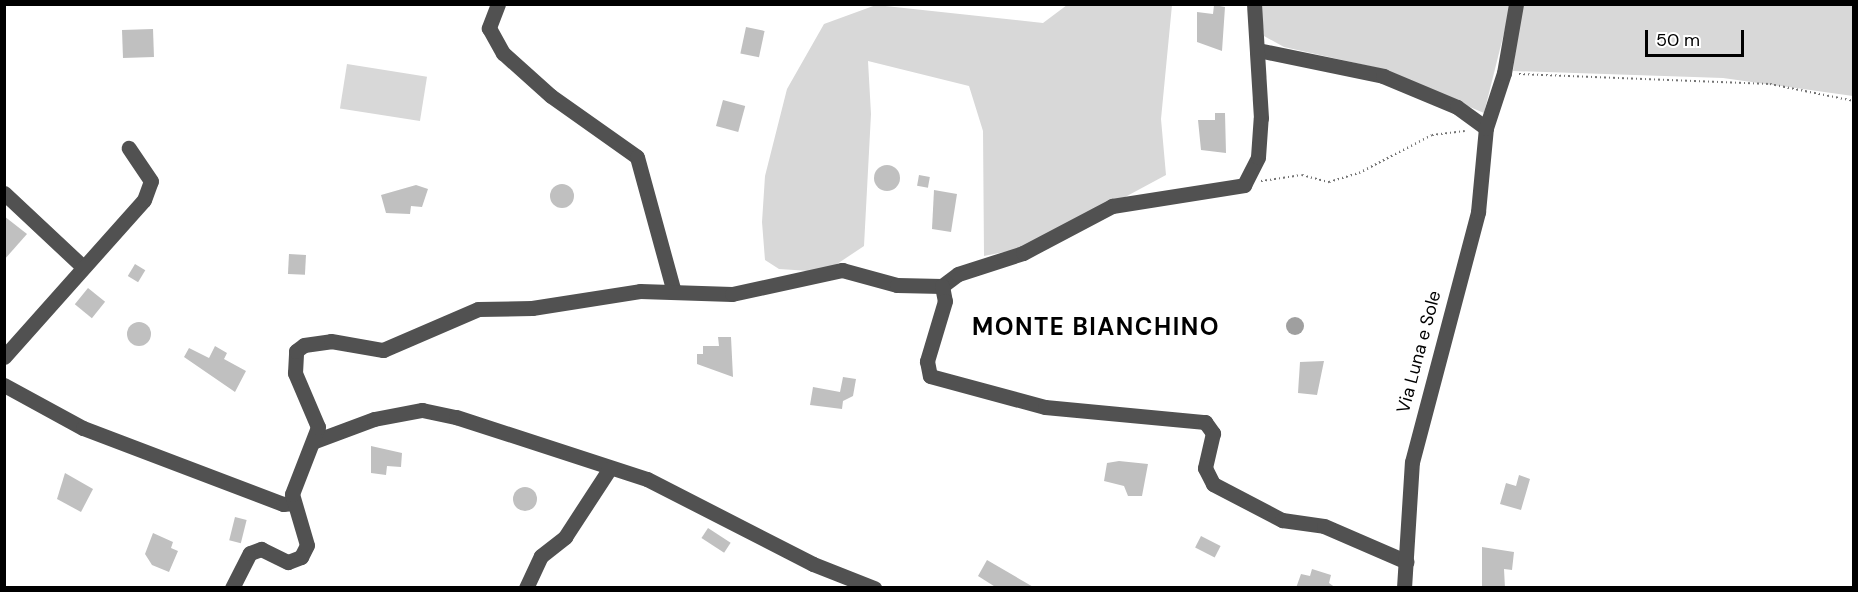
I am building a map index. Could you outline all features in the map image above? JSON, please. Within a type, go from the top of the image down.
[{"type":"street","points":[[498,4],[489,28],[503,53],[551,96],[637,157],[674,292]]},
{"type":"street","points":[[232,588],[250,553],[261,549],[288,562],[305,552],[307,538],[293,503],[304,459],[315,441],[316,412],[295,373],[296,351],[304,345],[332,341],[383,350],[477,309],[674,292],[732,294],[842,270],[897,285],[942,286],[958,274],[1023,253],[1112,206],[1244,185],[1258,157],[1258,50],[1254,4]]},
{"type":"street","name":"Via Luna e Sole","points":[[1404,588],[1412,462],[1478,212],[1485,128],[1504,73],[1516,4]]},
{"type":"street","points":[[1258,50],[1383,76],[1457,107],[1485,128]]},
{"type":"street","points":[[4,357],[81,265],[150,188],[148,172],[129,148]]},
{"type":"street","points":[[4,193],[81,265]]},
{"type":"street","points":[[942,286],[945,301],[927,361],[930,376],[1037,406],[1205,422],[1213,433],[1205,468],[1209,480],[1282,520],[1324,526],[1407,562]]},
{"type":"street","points":[[4,385],[83,428],[283,504],[293,503]]},
{"type":"street","points":[[315,441],[374,419],[422,410],[647,479],[813,564],[874,588]]},
{"type":"street","points":[[526,588],[541,556],[565,537],[610,468]]},
{"type":"path","points":[[1504,73],[1770,84],[1854,101]]},
{"type":"path","points":[[1244,185],[1302,175],[1329,182],[1359,173],[1432,135],[1485,128]]},
{"type":"shaded area","points":[[1261,4],[1511,5],[1484,113],[1378,68],[1284,47],[1264,36]]},
{"type":"shaded area","points":[[876,5],[1043,23],[1067,5],[1172,5],[1161,119],[1166,175],[1034,246],[984,256],[983,131],[969,86],[868,61],[871,114],[864,246],[825,272],[779,269],[765,260],[762,222],[765,176],[787,89],[824,24]]},
{"type":"shaded area","points":[[1521,5],[1853,5],[1853,96],[1723,78],[1513,71]]},
{"type":"shaded area","points":[[347,64],[427,77],[420,121],[340,108]]},
{"type":"shaded area","points":[[1291,317],[1299,317],[1304,322],[1302,333],[1291,335],[1286,330],[1286,322]]},
{"type":"building","points":[[1214,5],[1225,7],[1222,51],[1197,42],[1197,12],[1213,14]]},
{"type":"building","points":[[746,27],[765,31],[759,57],[740,53]]},
{"type":"building","points":[[153,29],[154,57],[123,58],[122,30]]},
{"type":"building","points":[[723,100],[745,106],[738,132],[716,126]]},
{"type":"building","points":[[1215,113],[1225,113],[1226,153],[1201,150],[1198,120],[1215,120]]},
{"type":"building","points":[[887,165],[896,169],[900,178],[896,187],[887,191],[878,187],[874,178],[878,169]]},
{"type":"building","points":[[919,175],[930,177],[928,188],[917,186]]},
{"type":"building","points":[[562,184],[571,187],[574,196],[571,205],[562,208],[553,205],[550,196],[553,187]]},
{"type":"building","points":[[416,185],[428,189],[422,207],[411,206],[410,214],[386,213],[381,195]]},
{"type":"building","points":[[934,190],[957,194],[951,232],[932,229]]},
{"type":"building","points":[[4,216],[27,234],[4,260]]},
{"type":"building","points":[[289,254],[306,255],[305,275],[288,274]]},
{"type":"building","points":[[135,264],[145,270],[138,282],[128,276]]},
{"type":"building","points":[[88,288],[105,302],[92,318],[75,304]]},
{"type":"building","points":[[139,322],[148,325],[151,334],[148,343],[139,346],[130,343],[127,334],[130,325]]},
{"type":"building","points":[[718,337],[731,337],[733,377],[697,364],[697,354],[703,354],[703,346],[719,346]]},
{"type":"building","points":[[215,346],[227,353],[224,359],[246,371],[235,392],[184,357],[189,348],[209,358]]},
{"type":"building","points":[[1324,361],[1317,395],[1298,393],[1300,362]]},
{"type":"building","points":[[843,377],[856,379],[853,396],[843,401],[842,409],[810,405],[813,387],[840,392]]},
{"type":"building","points":[[371,446],[402,453],[401,467],[387,466],[386,475],[371,473]]},
{"type":"building","points":[[1119,461],[1148,464],[1142,496],[1128,496],[1124,486],[1104,481],[1107,463]]},
{"type":"building","points":[[65,473],[93,489],[81,512],[57,499]]},
{"type":"building","points":[[1519,475],[1530,479],[1521,510],[1500,504],[1506,483],[1516,486]]},
{"type":"building","points":[[525,487],[530,488],[536,494],[536,504],[530,510],[525,511],[520,510],[514,504],[513,499],[514,494],[520,488]]},
{"type":"building","points":[[235,517],[247,520],[241,543],[229,540]]},
{"type":"building","points":[[708,528],[731,543],[724,553],[701,538]]},
{"type":"building","points":[[153,533],[173,542],[171,548],[178,551],[169,572],[152,565],[145,554]]},
{"type":"building","points":[[1201,536],[1221,546],[1215,558],[1195,548]]},
{"type":"building","points":[[1482,547],[1514,552],[1512,570],[1504,569],[1505,588],[1482,588]]},
{"type":"building","points":[[987,560],[1035,588],[997,588],[978,576]]},
{"type":"building","points":[[1312,569],[1331,575],[1329,583],[1336,588],[1296,588],[1301,574],[1310,576]]},
{"type":"district","name":"MONTE BIANCHINO","points":[[1096,327]]}]
